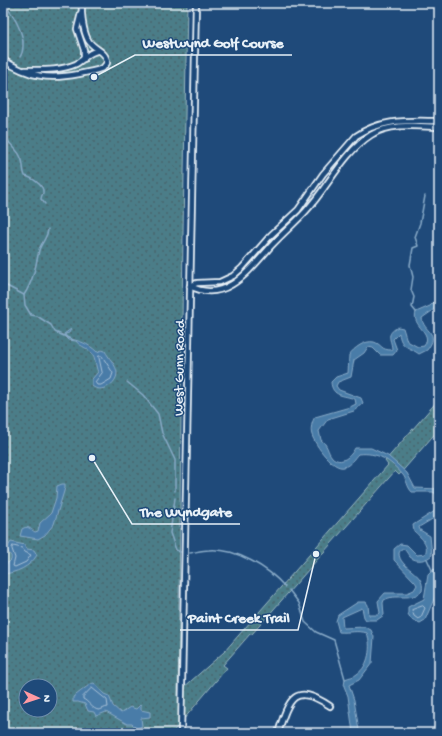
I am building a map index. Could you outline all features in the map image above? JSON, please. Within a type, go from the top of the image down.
[{"type":"street","points":[[3,60],[36,76],[51,78],[100,70],[106,65],[106,55],[98,51],[87,38],[82,3]]},
{"type":"street","name":"West Gunn Road","points":[[181,733],[196,3]]},
{"type":"street","points":[[82,11],[77,29],[79,40],[84,50],[84,59]]},
{"type":"street","points":[[24,70],[60,69],[76,64],[92,52],[98,51]]},
{"type":"street","points":[[190,286],[197,283],[220,282],[233,276],[307,199],[323,174],[355,138],[370,128],[388,122],[439,121]]},
{"type":"street","points":[[190,286],[197,290],[209,291],[221,289],[236,282],[251,269],[270,246],[298,219],[360,144],[372,134],[382,130],[410,126],[439,127]]},
{"type":"street","points":[[355,138],[360,144]]},
{"type":"street","points":[[293,214],[298,219]]},
{"type":"street","points":[[220,282],[221,289]]},
{"type":"street","points":[[278,733],[285,713],[294,698],[300,695],[309,695],[330,706]]},
{"type":"green space","points":[[3,3],[187,3],[178,697],[183,692],[183,688],[224,652],[388,465],[385,461],[439,399],[439,429],[399,475],[395,471],[252,634],[250,634],[223,665],[227,668],[172,733],[3,733]]},
{"type":"water","points":[[439,297],[439,303],[432,311],[422,318],[423,323],[432,336],[431,344],[427,350],[419,354],[408,348],[401,341],[399,333],[393,339],[397,350],[393,355],[380,355],[373,348],[368,347],[364,353],[354,360],[351,377],[338,382],[336,386],[339,390],[361,398],[363,403],[354,411],[328,419],[319,431],[321,440],[335,460],[339,461],[345,459],[355,448],[371,448],[388,456],[407,473],[415,488],[439,489],[439,515],[419,527],[420,530],[430,536],[432,555],[425,559],[416,560],[410,557],[404,549],[401,549],[399,553],[403,563],[420,579],[422,591],[413,596],[393,597],[384,600],[384,615],[377,620],[366,620],[362,608],[342,617],[343,628],[365,627],[371,630],[374,637],[372,663],[359,680],[349,685],[354,700],[359,730],[359,733],[353,733],[348,696],[344,686],[345,679],[356,675],[364,666],[367,661],[369,644],[367,633],[339,632],[336,621],[338,615],[358,602],[366,602],[368,605],[369,615],[378,615],[380,613],[378,601],[385,593],[407,593],[414,590],[417,585],[394,560],[394,549],[400,544],[407,545],[417,555],[425,554],[425,544],[414,531],[413,525],[435,511],[437,504],[436,494],[433,492],[412,492],[404,477],[393,465],[383,458],[372,454],[358,454],[344,467],[335,465],[325,456],[317,445],[311,433],[312,426],[315,417],[356,404],[355,399],[336,393],[331,382],[336,377],[348,373],[349,355],[357,347],[363,343],[374,342],[385,349],[392,350],[390,335],[391,332],[398,327],[403,328],[407,341],[418,347],[424,346],[426,337],[415,317],[416,312],[430,306]]},
{"type":"water","points":[[71,329],[69,333],[65,334],[67,338],[87,344],[97,352],[102,350],[105,351],[114,365],[117,370],[116,377],[108,387],[100,389],[92,386],[92,379],[98,372],[94,356],[89,350],[76,341],[68,340],[65,337],[64,334]]},
{"type":"water","points":[[65,484],[65,488],[54,524],[45,535],[38,539],[20,536],[22,529],[26,527],[35,532],[38,531],[40,523],[51,513],[56,498],[57,486]]},
{"type":"water","points":[[11,542],[25,545],[27,549],[34,550],[37,555],[31,563],[22,569],[3,574],[3,563],[8,563],[11,560],[11,556],[6,549]]},
{"type":"water","points":[[434,569],[439,572],[439,591],[425,620],[420,623],[411,619],[408,614],[408,607],[424,599],[428,575]]},
{"type":"water","points":[[94,683],[104,694],[109,696],[113,706],[121,713],[130,707],[136,709],[141,704],[141,710],[150,712],[150,717],[141,718],[142,726],[137,729],[132,724],[127,724],[106,712],[96,716],[94,712],[88,711],[85,704],[73,702],[73,697]]},
{"type":"waterway","points":[[3,5],[14,17],[22,35],[23,47],[20,57]]},
{"type":"waterway","points":[[3,91],[8,80]]},
{"type":"waterway","points":[[3,114],[5,119],[5,136],[19,154],[25,176],[40,184],[42,187],[43,193],[41,199],[45,204]]},
{"type":"waterway","points":[[416,312],[412,307],[414,297],[411,290],[413,277],[410,265],[413,248],[418,246],[415,237],[420,223],[425,196]]},
{"type":"waterway","points":[[48,229],[47,235],[39,250],[32,279],[24,295],[25,305],[31,315],[37,316],[51,325],[55,332],[73,340]]},
{"type":"waterway","points":[[3,284],[24,295]]},
{"type":"waterway","points":[[127,382],[143,395],[158,414],[162,433],[175,460],[175,491]]},
{"type":"waterway","points":[[175,498],[170,533],[176,550],[180,552]]},
{"type":"waterway","points":[[190,553],[207,550],[229,552],[250,560],[270,572],[285,587]]},
{"type":"waterway","points":[[427,559],[433,572]]},
{"type":"waterway","points":[[289,590],[299,603],[305,622],[316,632],[334,640],[345,679]]},
{"type":"place","name":"Westwynd Golf Course","points":[[94,77]]},
{"type":"place","name":"The Wyndgate","points":[[92,458]]},
{"type":"place","name":"Paint Creek Trail","points":[[316,554]]}]
